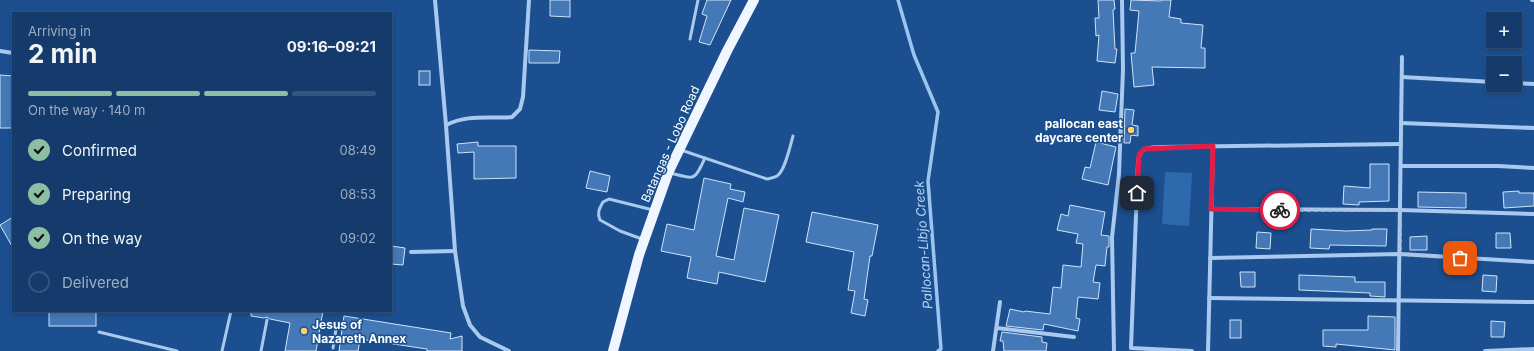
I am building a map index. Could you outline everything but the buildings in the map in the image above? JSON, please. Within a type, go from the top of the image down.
[{"type":"main road","name":"Batangas - Lobo Road","points":[[613,351],[644,240],[668,173],[754,0]]},
{"type":"street","points":[[435,0],[455,251],[462,306],[470,325],[480,337],[509,351]]},
{"type":"street","points":[[446,125],[456,120],[469,118],[512,117],[520,109],[523,97],[529,0]]},
{"type":"street","points":[[1114,351],[1112,238],[1119,174],[1123,70],[1122,0]]},
{"type":"street","points":[[0,51],[12,53]]},
{"type":"street","points":[[1398,351],[1402,57]]},
{"type":"street","points":[[1402,77],[1486,82]]},
{"type":"street","points":[[1522,83],[1534,84]]},
{"type":"street","points":[[1401,123],[1534,128]]},
{"type":"street","points":[[1192,351],[1131,348],[1139,155],[1144,149],[1213,146],[1401,144]]},
{"type":"street","points":[[1208,351],[1213,146]]},
{"type":"street","points":[[1401,166],[1534,168]]},
{"type":"street","points":[[1211,209],[1400,210],[1534,214]]},
{"type":"street","points":[[411,252],[455,251]]},
{"type":"street","points":[[1210,258],[1400,254],[1534,262]]},
{"type":"street","points":[[1209,298],[1534,302]]},
{"type":"street","points":[[993,351],[1000,302]]},
{"type":"street","points":[[997,328],[1074,337]]},
{"type":"street","points":[[1485,351],[1534,349]]},
{"type":"lane","points":[[690,39],[698,0]]},
{"type":"lane","points":[[679,150],[767,179],[778,176],[782,171],[793,136]]},
{"type":"lane","points":[[668,173],[689,178],[693,177],[698,173],[705,158]]},
{"type":"lane","points":[[644,240],[620,231],[600,220],[598,216],[599,210],[603,202],[609,199],[654,210]]},
{"type":"lane","points":[[222,351],[231,312]]},
{"type":"lane","points":[[261,351],[267,320]]},
{"type":"lane","points":[[333,348],[336,329]]},
{"type":"lane","points":[[99,332],[177,351]]},
{"type":"shaded area","points":[[1165,172],[1192,173],[1189,226],[1162,224]]},
{"type":"waterway","name":"Pallocan-Libjo Creek","points":[[898,0],[914,55],[938,112],[928,181],[941,349],[938,351]]},
{"type":"way so far","points":[[1280,210],[1400,210],[1400,254],[1460,258]]},
{"type":"place","name":"pallocan east daycare center","points":[[1131,130]]},
{"type":"place","name":"Jesus of Nazareth Annex","points":[[304,331]]},
{"type":"route","points":[[1137,193],[1139,155],[1144,149],[1162,147],[1213,146],[1211,209],[1280,210]]}]
